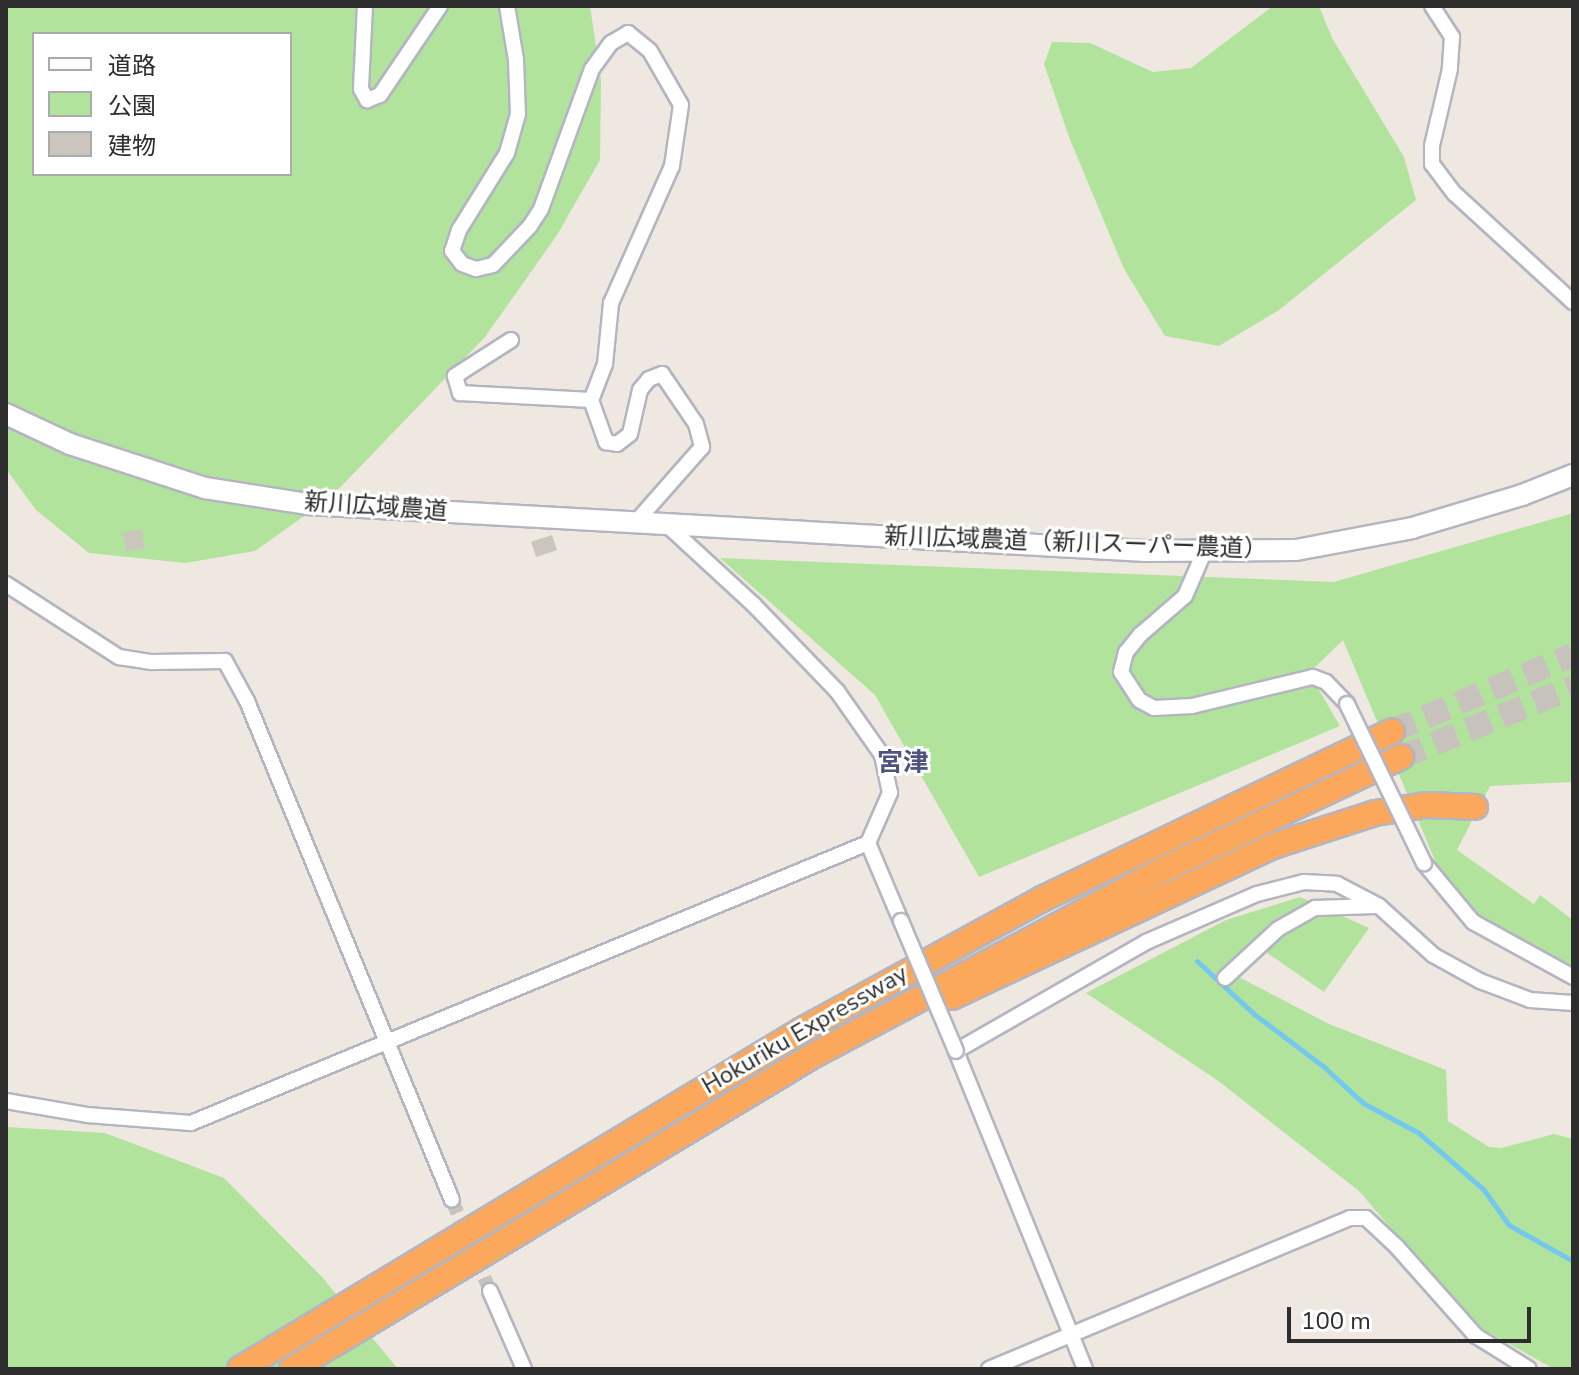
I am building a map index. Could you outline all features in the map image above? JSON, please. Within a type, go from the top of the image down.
[{"type":"highway","name":"Hokuriku Expressway","points":[[240,1369],[675,1104],[936,956],[1165,838],[1392,731]]},
{"type":"highway","name":"Hokuriku Expressway","points":[[292,1369],[814,1055],[944,983],[1166,868],[1401,757]]},
{"type":"highway","points":[[548,1214],[963,991],[1273,846],[1375,813],[1427,805],[1475,807]]},
{"type":"street","points":[[365,6],[361,89],[367,100],[380,95],[440,6]]},
{"type":"street","points":[[507,6],[516,60],[518,114],[507,153],[459,230],[452,251],[462,264],[476,269],[493,265],[530,226],[541,209],[592,69],[611,43],[628,33],[650,51],[681,105],[672,166],[611,303],[605,364],[591,400],[606,442],[617,444],[630,434],[640,390],[649,379],[662,374],[696,424],[702,447],[634,524]]},
{"type":"street","points":[[1432,6],[1452,37],[1450,69],[1432,146],[1432,164],[1455,194],[1573,302]]},
{"type":"street","points":[[511,340],[455,376],[460,393],[591,400]]},
{"type":"street","name":"新川広域農道","points":[[6,414],[70,444],[205,488],[307,504],[761,532]]},
{"type":"street","name":"新川広域農道（新川スーパー農道）","points":[[761,532],[1205,550],[1296,550],[1412,528],[1522,495],[1573,475]]},
{"type":"street","points":[[6,1101],[87,1115],[191,1123],[868,843],[890,793],[882,755],[837,691],[754,605],[667,525]]},
{"type":"street","points":[[1205,550],[1185,596],[1140,635],[1126,652],[1121,672],[1139,700],[1154,708],[1192,706],[1313,677],[1326,682],[1347,704],[1424,863],[1473,922],[1573,977]]},
{"type":"street","points":[[6,584],[119,657],[152,662],[225,661],[247,701],[384,1041],[452,1200]]},
{"type":"street","points":[[868,843],[1085,1369]]},
{"type":"street","points":[[956,1051],[1146,942],[1257,894],[1304,882],[1337,884],[1379,906],[1433,955],[1480,981],[1530,1000],[1573,1003]]},
{"type":"street","points":[[1225,978],[1278,929],[1315,908],[1379,906]]},
{"type":"street","points":[[989,1369],[1350,1218],[1366,1218],[1397,1247],[1476,1336],[1529,1369]]},
{"type":"street","points":[[490,1291],[524,1369]]},
{"type":"green space","points":[[6,6],[590,6],[601,80],[600,160],[557,235],[485,337],[331,497],[255,551],[185,563],[89,553],[36,510],[6,469]]},
{"type":"green space","points":[[1273,6],[1319,6],[1332,38],[1404,157],[1416,200],[1279,310],[1219,346],[1165,336],[1124,269],[1069,137],[1044,64],[1052,42],[1090,43],[1153,72],[1191,68]]},
{"type":"green space","points":[[1573,513],[1573,782],[1490,786],[1457,850],[1534,904],[1540,895],[1573,920],[1573,983],[1520,956],[1459,918],[1343,640],[1309,673],[1340,726],[979,877],[875,695],[720,558],[1334,582]]},
{"type":"green space","points":[[1300,897],[1369,928],[1324,992],[1254,944],[1229,972],[1329,1024],[1446,1070],[1448,1121],[1489,1147],[1501,1148],[1554,1134],[1573,1139],[1573,1369],[1554,1369],[1472,1323],[1359,1191],[1217,1080],[1086,993],[1226,920]]},
{"type":"green space","points":[[6,1127],[105,1133],[224,1178],[322,1277],[398,1369],[6,1369]]},
{"type":"building","points":[[141,529],[145,548],[126,552],[122,533]]},
{"type":"building","points":[[552,535],[557,550],[536,557],[531,542]]},
{"type":"waterway","points":[[1197,961],[1254,1014],[1324,1067],[1363,1103],[1419,1133],[1484,1190],[1509,1225],[1573,1261]]},
{"type":"tunnel","points":[[1392,731],[1573,655]]},
{"type":"tunnel","points":[[1401,757],[1573,687]]},
{"type":"tunnel","points":[[452,1200],[490,1291]]},
{"type":"district","name":"宮津","points":[[903,763]]}]
